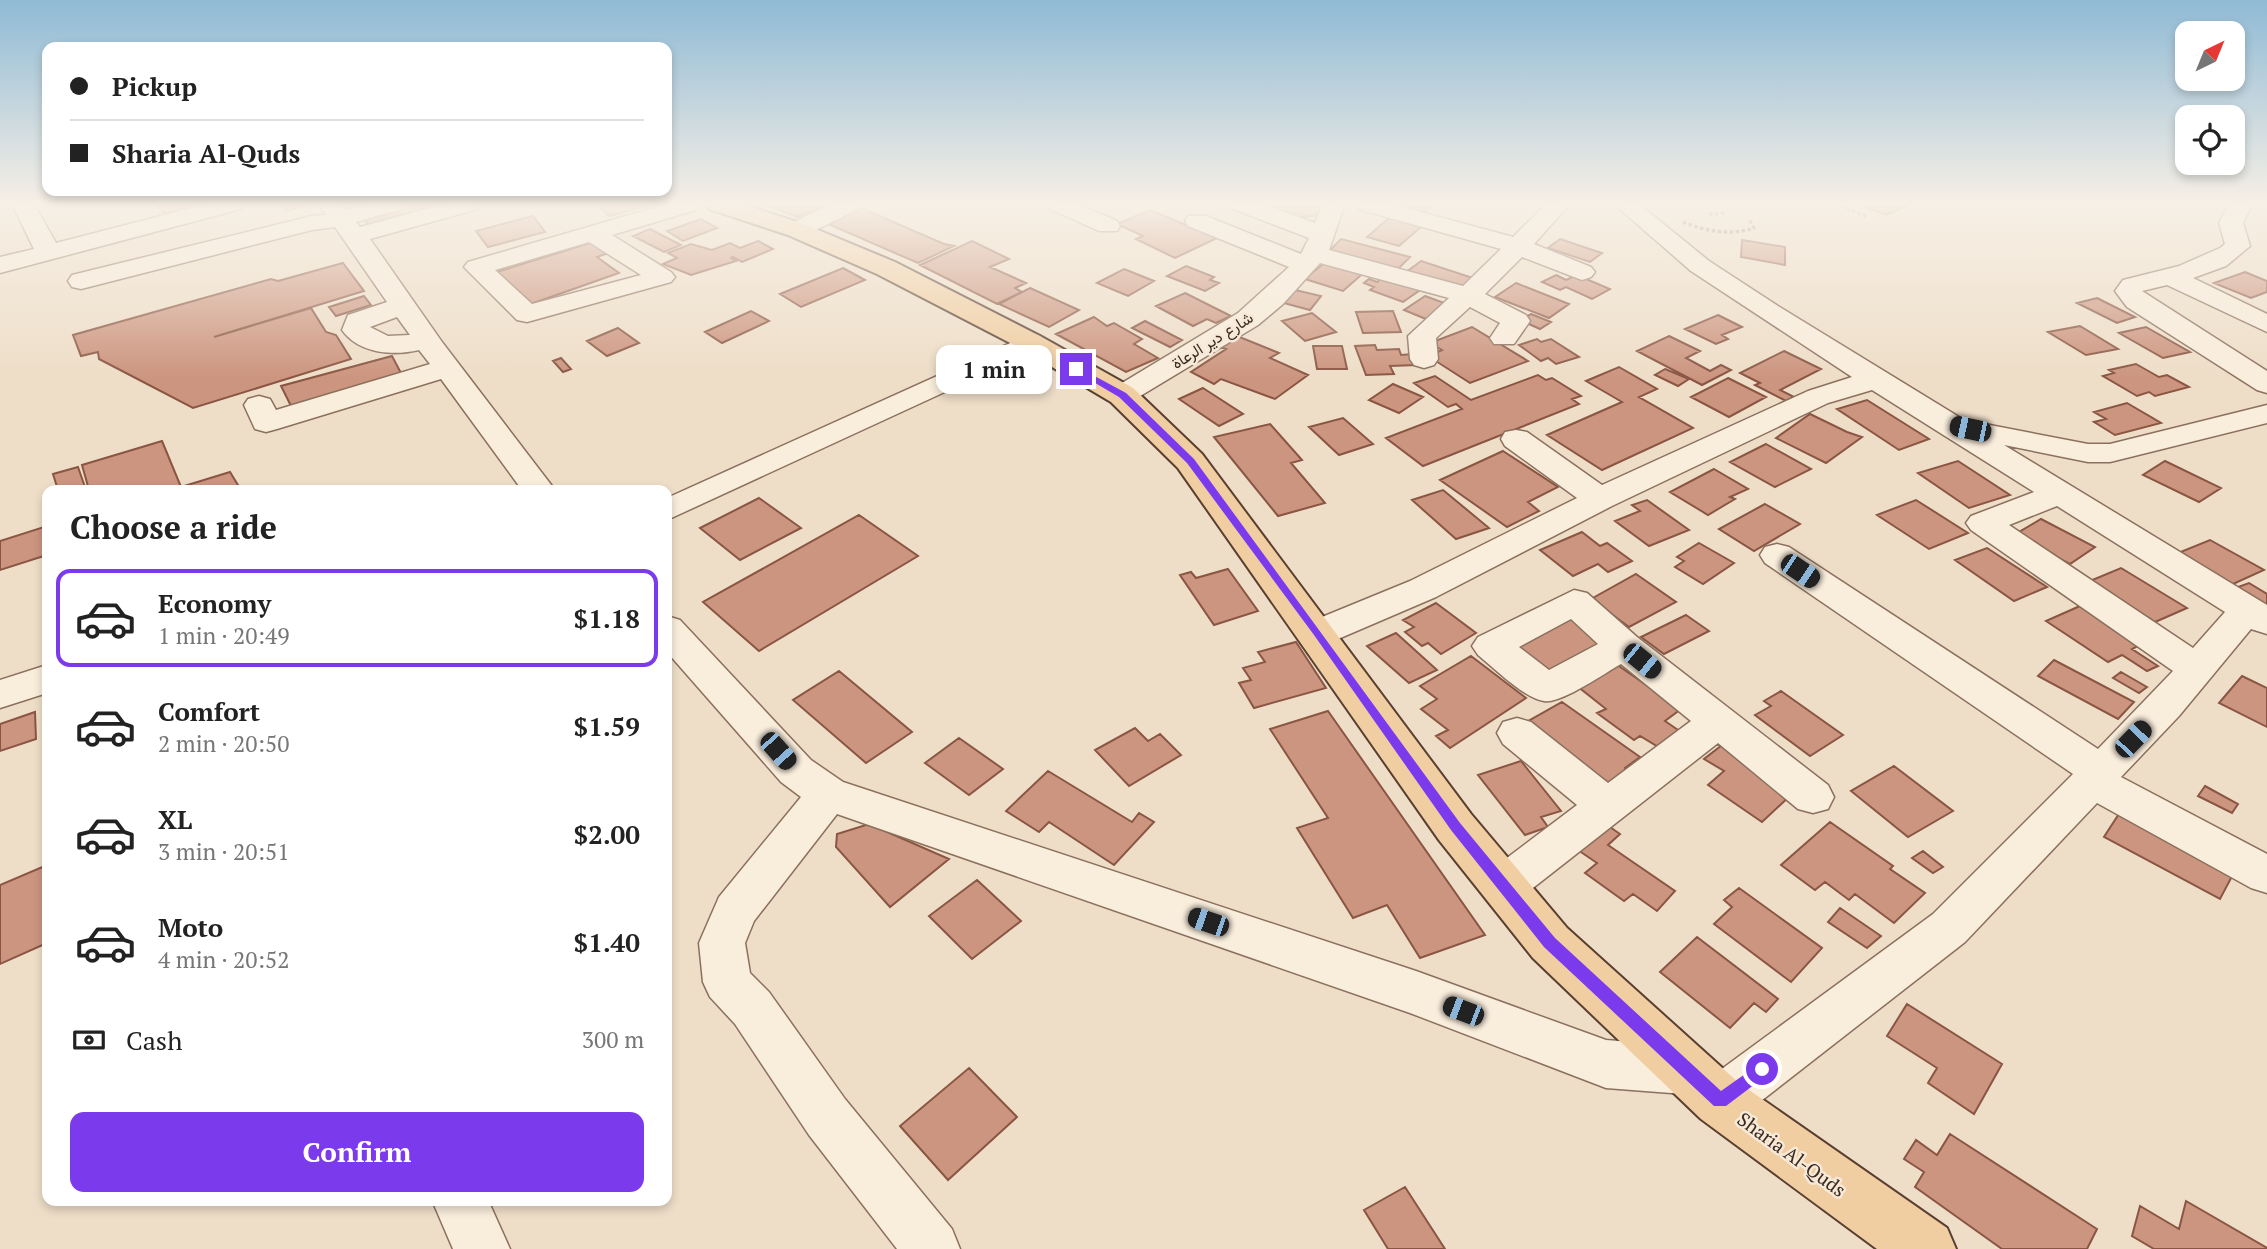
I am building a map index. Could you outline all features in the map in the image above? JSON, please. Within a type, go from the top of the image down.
[{"type":"main road","name":"Sharia Al-Quds","points":[[873,262],[1030,342],[1122,395],[1190,461],[1318,633],[1455,827],[1549,943],[1720,1101],[1926,1249]]},
{"type":"street","points":[[81,281],[159,262]]},
{"type":"street","points":[[371,262],[535,485]]},
{"type":"street","points":[[493,262],[477,267],[527,314],[662,277],[639,262]]},
{"type":"street","name":"شارع دير الرعاة","points":[[1122,395],[1248,319],[1303,262]]},
{"type":"street","points":[[1354,262],[1468,295],[1516,321],[1504,338]]},
{"type":"street","points":[[1424,359],[1422,335],[1500,262]]},
{"type":"street","points":[[1557,262],[1582,272]]},
{"type":"street","points":[[1696,262],[1946,424],[2257,616],[2197,669],[1949,928],[1720,1101]]},
{"type":"street","points":[[2208,262],[2132,286],[2128,291],[2136,301],[2267,384]]},
{"type":"street","points":[[2169,276],[2267,324]]},
{"type":"street","points":[[402,306],[358,321],[356,330],[382,346],[398,348],[426,340]]},
{"type":"street","points":[[672,508],[1030,342]]},
{"type":"street","points":[[1318,633],[1423,589],[1600,499],[1818,397],[1876,379]]},
{"type":"street","points":[[1946,424],[2088,453],[2110,453],[2267,414]]},
{"type":"street","points":[[1516,439],[1600,499]]},
{"type":"street","points":[[2059,494],[1983,523],[2197,669]]},
{"type":"street","points":[[1777,555],[2097,776],[2267,875]]},
{"type":"street","points":[[1624,646],[1547,688],[1491,646],[1574,602],[1717,722],[1813,797]]},
{"type":"street","points":[[672,635],[796,771],[828,794],[1416,993],[1606,1064],[1684,1070]]},
{"type":"street","points":[[0,694],[42,681]]},
{"type":"street","points":[[1503,886],[1717,722]]},
{"type":"street","points":[[1517,733],[1607,806]]},
{"type":"street","points":[[828,794],[735,911],[722,943],[727,982],[752,1008],[827,1117],[932,1249]]},
{"type":"street","points":[[462,1206],[482,1249]]},
{"type":"lane","points":[[259,405],[266,423],[447,368]]},
{"type":"building","points":[[528,262],[604,262],[619,273],[528,305],[490,274]]},
{"type":"building","points":[[667,262],[732,262],[691,275],[663,264]]},
{"type":"building","points":[[926,262],[1001,262],[990,267],[1026,283],[1015,288],[1022,292],[997,304],[920,265]]},
{"type":"building","points":[[1325,262],[1340,262],[1367,270],[1343,291],[1305,279]]},
{"type":"building","points":[[1372,262],[1405,262],[1398,269]]},
{"type":"building","points":[[1419,262],[1425,262],[1476,279],[1460,291],[1405,273]]},
{"type":"building","points":[[343,263],[364,291],[214,337],[311,308],[326,332],[336,335],[351,359],[193,408],[99,359],[98,352],[81,356],[73,335],[271,279],[278,281]]},
{"type":"building","points":[[1186,266],[1214,277],[1210,280],[1219,283],[1205,291],[1167,276]]},
{"type":"building","points":[[843,268],[865,280],[801,307],[780,294]]},
{"type":"building","points":[[1124,269],[1154,281],[1128,296],[1097,283]]},
{"type":"building","points":[[2245,272],[2267,281],[2267,292],[2251,298],[2214,283]]},
{"type":"building","points":[[1386,275],[1423,288],[1403,302],[1370,290],[1374,287],[1364,283],[1369,279],[1377,282]]},
{"type":"building","points":[[1556,275],[1566,280],[1577,275],[1610,289],[1592,299],[1566,287],[1560,290],[1542,282]]},
{"type":"building","points":[[1516,283],[1569,304],[1549,318],[1495,297]]},
{"type":"building","points":[[1030,288],[1079,310],[1049,327],[999,304]]},
{"type":"building","points":[[1291,289],[1321,296],[1310,310],[1280,302]]},
{"type":"building","points":[[1185,293],[1231,316],[1216,323],[1207,319],[1193,326],[1156,306]]},
{"type":"building","points":[[364,296],[371,305],[336,316],[329,307]]},
{"type":"building","points":[[1425,296],[1447,304],[1426,319],[1404,310]]},
{"type":"building","points":[[2097,298],[2135,317],[2117,323],[2077,303]]},
{"type":"building","points":[[751,311],[769,321],[722,343],[705,332]]},
{"type":"building","points":[[1393,311],[1401,332],[1363,333],[1356,312]]},
{"type":"building","points":[[1312,313],[1336,332],[1305,341],[1282,321]]},
{"type":"building","points":[[1531,314],[1551,322],[1540,329],[1520,320]]},
{"type":"building","points":[[1718,315],[1742,327],[1722,335],[1728,339],[1716,344],[1685,329]]},
{"type":"building","points":[[1094,317],[1107,326],[1114,323],[1142,339],[1134,344],[1158,358],[1126,372],[1056,334]]},
{"type":"building","points":[[1145,321],[1182,340],[1170,347],[1132,328]]},
{"type":"building","points":[[2080,326],[2118,349],[2086,355],[2048,332]]},
{"type":"building","points":[[1472,327],[1528,361],[1470,383],[1428,356],[1442,350],[1430,343]]},
{"type":"building","points":[[2146,327],[2190,352],[2163,358],[2119,333]]},
{"type":"building","points":[[618,328],[639,343],[607,356],[587,341]]},
{"type":"building","points":[[1237,336],[1279,353],[1270,358],[1308,375],[1275,399],[1221,379],[1214,384],[1191,372],[1226,349],[1219,347]]},
{"type":"building","points":[[1669,336],[1700,351],[1686,358],[1710,371],[1721,365],[1731,370],[1702,385],[1637,351]]},
{"type":"building","points":[[1537,339],[1541,342],[1551,339],[1579,357],[1556,364],[1548,358],[1541,361],[1519,345]]},
{"type":"building","points":[[1375,345],[1377,350],[1399,349],[1401,355],[1412,354],[1417,365],[1390,366],[1394,374],[1366,375],[1355,346]]},
{"type":"building","points":[[1313,346],[1342,346],[1347,369],[1317,369]]},
{"type":"building","points":[[1784,351],[1821,369],[1780,390],[1794,397],[1786,401],[1755,385],[1760,383],[1740,373]]},
{"type":"building","points":[[392,356],[403,377],[293,410],[281,386]]},
{"type":"building","points":[[561,358],[571,369],[563,372],[553,361]]},
{"type":"building","points":[[2136,364],[2159,377],[2167,375],[2189,387],[2155,396],[2149,392],[2137,396],[2103,376],[2114,373],[2109,370]]},
{"type":"building","points":[[1619,367],[1657,389],[1639,397],[1693,428],[1602,470],[1547,435],[1622,402],[1586,381]]},
{"type":"building","points":[[1665,369],[1689,379],[1678,386],[1655,375]]},
{"type":"building","points":[[1538,375],[1546,380],[1552,378],[1581,396],[1572,399],[1579,404],[1423,466],[1386,438],[1462,409],[1456,404],[1448,407],[1414,383],[1435,376],[1471,400]]},
{"type":"building","points":[[1728,378],[1766,397],[1729,417],[1691,397]]},
{"type":"building","points":[[1393,384],[1423,397],[1399,413],[1369,400]]},
{"type":"building","points":[[1203,388],[1243,414],[1219,426],[1179,399]]},
{"type":"building","points":[[1867,400],[1929,439],[1899,450],[1837,409]]},
{"type":"building","points":[[2127,403],[2161,423],[2115,435],[2094,422],[2106,419],[2094,412]]},
{"type":"building","points":[[1810,414],[1862,437],[1826,463],[1776,438]]},
{"type":"building","points":[[1343,418],[1373,444],[1339,455],[1309,427]]},
{"type":"building","points":[[1270,424],[1302,460],[1291,463],[1325,503],[1278,516],[1214,437]]},
{"type":"building","points":[[162,441],[180,485],[88,485],[82,465]]},
{"type":"building","points":[[1766,444],[1811,469],[1775,487],[1730,462]]},
{"type":"building","points":[[1503,451],[1558,487],[1528,502],[1539,511],[1507,527],[1440,480]]},
{"type":"building","points":[[1958,461],[2010,495],[1969,508],[1918,473]]},
{"type":"building","points":[[2165,461],[2221,488],[2199,502],[2143,475]]},
{"type":"building","points":[[78,467],[84,485],[56,485],[53,474]]},
{"type":"building","points":[[1714,469],[1748,489],[1730,497],[1735,499],[1708,515],[1670,492]]},
{"type":"building","points":[[230,472],[238,485],[188,485]]},
{"type":"building","points":[[1443,490],[1489,528],[1456,539],[1412,500]]},
{"type":"building","points":[[759,498],[801,528],[740,560],[700,528]]},
{"type":"building","points":[[1647,500],[1689,530],[1649,546],[1615,521],[1640,511],[1632,505]]},
{"type":"building","points":[[1916,500],[1968,533],[1929,549],[1877,515]]},
{"type":"building","points":[[1765,504],[1800,524],[1754,551],[1719,529]]},
{"type":"building","points":[[859,515],[918,556],[759,651],[703,602]]},
{"type":"building","points":[[2041,519],[2095,547],[2070,564],[2014,535]]},
{"type":"building","points":[[42,528],[42,557],[0,570],[0,541]]},
{"type":"building","points":[[1582,532],[1600,546],[1607,543],[1632,561],[1608,572],[1598,564],[1573,576],[1540,550]]},
{"type":"building","points":[[2210,540],[2264,570],[2222,589],[2178,553]]},
{"type":"building","points":[[1699,543],[1734,563],[1703,584],[1675,567],[1684,561],[1677,557]]},
{"type":"building","points":[[1987,548],[2047,587],[2014,601],[1955,560]]},
{"type":"building","points":[[2121,568],[2187,608],[2155,622],[2090,581]]},
{"type":"building","points":[[1228,569],[1258,611],[1214,625],[1180,575],[1191,572],[1196,578]]},
{"type":"building","points":[[1636,574],[1676,602],[1629,627],[1591,599]]},
{"type":"building","points":[[2249,583],[2267,594],[2267,617],[2227,591]]},
{"type":"building","points":[[1436,603],[1476,633],[1441,654],[1428,643],[1422,646],[1405,632],[1414,627],[1403,620]]},
{"type":"building","points":[[2080,606],[2140,645],[2132,649],[2158,666],[2147,671],[2122,655],[2108,662],[2046,621]]},
{"type":"building","points":[[1572,615],[1606,643],[1540,677],[1500,647]]},
{"type":"building","points":[[1686,615],[1709,631],[1664,654],[1641,637]]},
{"type":"building","points":[[1396,633],[1437,670],[1409,683],[1367,646]]},
{"type":"building","points":[[1296,642],[1326,688],[1254,708],[1239,683],[1251,680],[1243,668],[1265,662],[1258,652]]},
{"type":"building","points":[[1471,656],[1526,698],[1450,748],[1436,736],[1448,730],[1421,709],[1437,699],[1420,686]]},
{"type":"building","points":[[2054,660],[2134,702],[2118,719],[2038,676]]},
{"type":"building","points":[[1613,662],[1681,709],[1665,721],[1681,732],[1660,748],[1640,736],[1634,740],[1597,713],[1606,709],[1577,686]]},
{"type":"building","points":[[839,671],[912,732],[866,763],[793,700]]},
{"type":"building","points":[[2121,672],[2147,687],[2139,693],[2113,678]]},
{"type":"building","points":[[2242,676],[2267,688],[2267,727],[2219,703]]},
{"type":"building","points":[[1781,691],[1843,735],[1810,756],[1755,715],[1771,706],[1764,701]]},
{"type":"building","points":[[1562,702],[1640,757],[1625,768],[1629,774],[1612,786],[1521,725]]},
{"type":"building","points":[[1328,711],[1485,935],[1420,958],[1387,905],[1353,918],[1297,828],[1328,818],[1270,729]]},
{"type":"building","points":[[35,712],[36,739],[0,751],[0,724]]},
{"type":"building","points":[[1135,728],[1148,741],[1160,734],[1181,755],[1129,786],[1095,750]]},
{"type":"building","points":[[959,738],[1003,769],[969,795],[925,763]]},
{"type":"building","points":[[1726,742],[1792,794],[1762,822],[1708,785],[1724,771],[1704,759]]},
{"type":"building","points":[[1521,761],[1561,811],[1541,817],[1548,827],[1525,835],[1478,775]]},
{"type":"building","points":[[1894,766],[1953,811],[1908,837],[1851,791]]},
{"type":"building","points":[[1048,771],[1132,822],[1139,813],[1154,822],[1114,865],[1049,822],[1039,832],[1006,811]]},
{"type":"building","points":[[2205,786],[2238,804],[2232,813],[2198,796]]},
{"type":"building","points":[[2124,806],[2238,865],[2220,899],[2104,837]]},
{"type":"building","points":[[1600,820],[1620,834],[1608,845],[1675,891],[1657,911],[1633,894],[1624,901],[1585,873],[1597,863],[1572,846]]},
{"type":"building","points":[[1830,822],[1893,866],[1890,869],[1925,893],[1894,923],[1855,894],[1849,900],[1825,882],[1815,890],[1781,865]]},
{"type":"building","points":[[869,824],[949,859],[890,907],[836,847],[837,834]]},
{"type":"building","points":[[1923,851],[1943,867],[1933,873],[1912,858]]},
{"type":"building","points":[[42,867],[42,945],[0,964],[0,885]]},
{"type":"building","points":[[977,880],[1021,921],[972,959],[929,916]]},
{"type":"building","points":[[1739,888],[1822,948],[1791,982],[1714,924],[1732,907],[1724,900]]},
{"type":"building","points":[[1840,908],[1881,936],[1867,948],[1828,922]]},
{"type":"building","points":[[1697,937],[1778,999],[1766,1012],[1754,1003],[1730,1028],[1660,972]]},
{"type":"building","points":[[1907,1004],[2002,1064],[1974,1114],[1928,1083],[1937,1068],[1887,1036]]},
{"type":"building","points":[[969,1068],[1017,1117],[948,1180],[900,1126]]},
{"type":"building","points":[[1950,1134],[2097,1229],[2087,1249],[2002,1249],[1915,1187],[1924,1172],[1904,1159],[1916,1140],[1937,1155]]},
{"type":"building","points":[[1405,1187],[1445,1249],[1388,1249],[1364,1210]]},
{"type":"building","points":[[2186,1201],[2267,1249],[2154,1249],[2132,1236],[2140,1206],[2179,1229]]},
{"type":"route","points":[[1076,369],[1122,395],[1190,461],[1318,633],[1455,827],[1549,943],[1720,1101],[1762,1069]]}]
